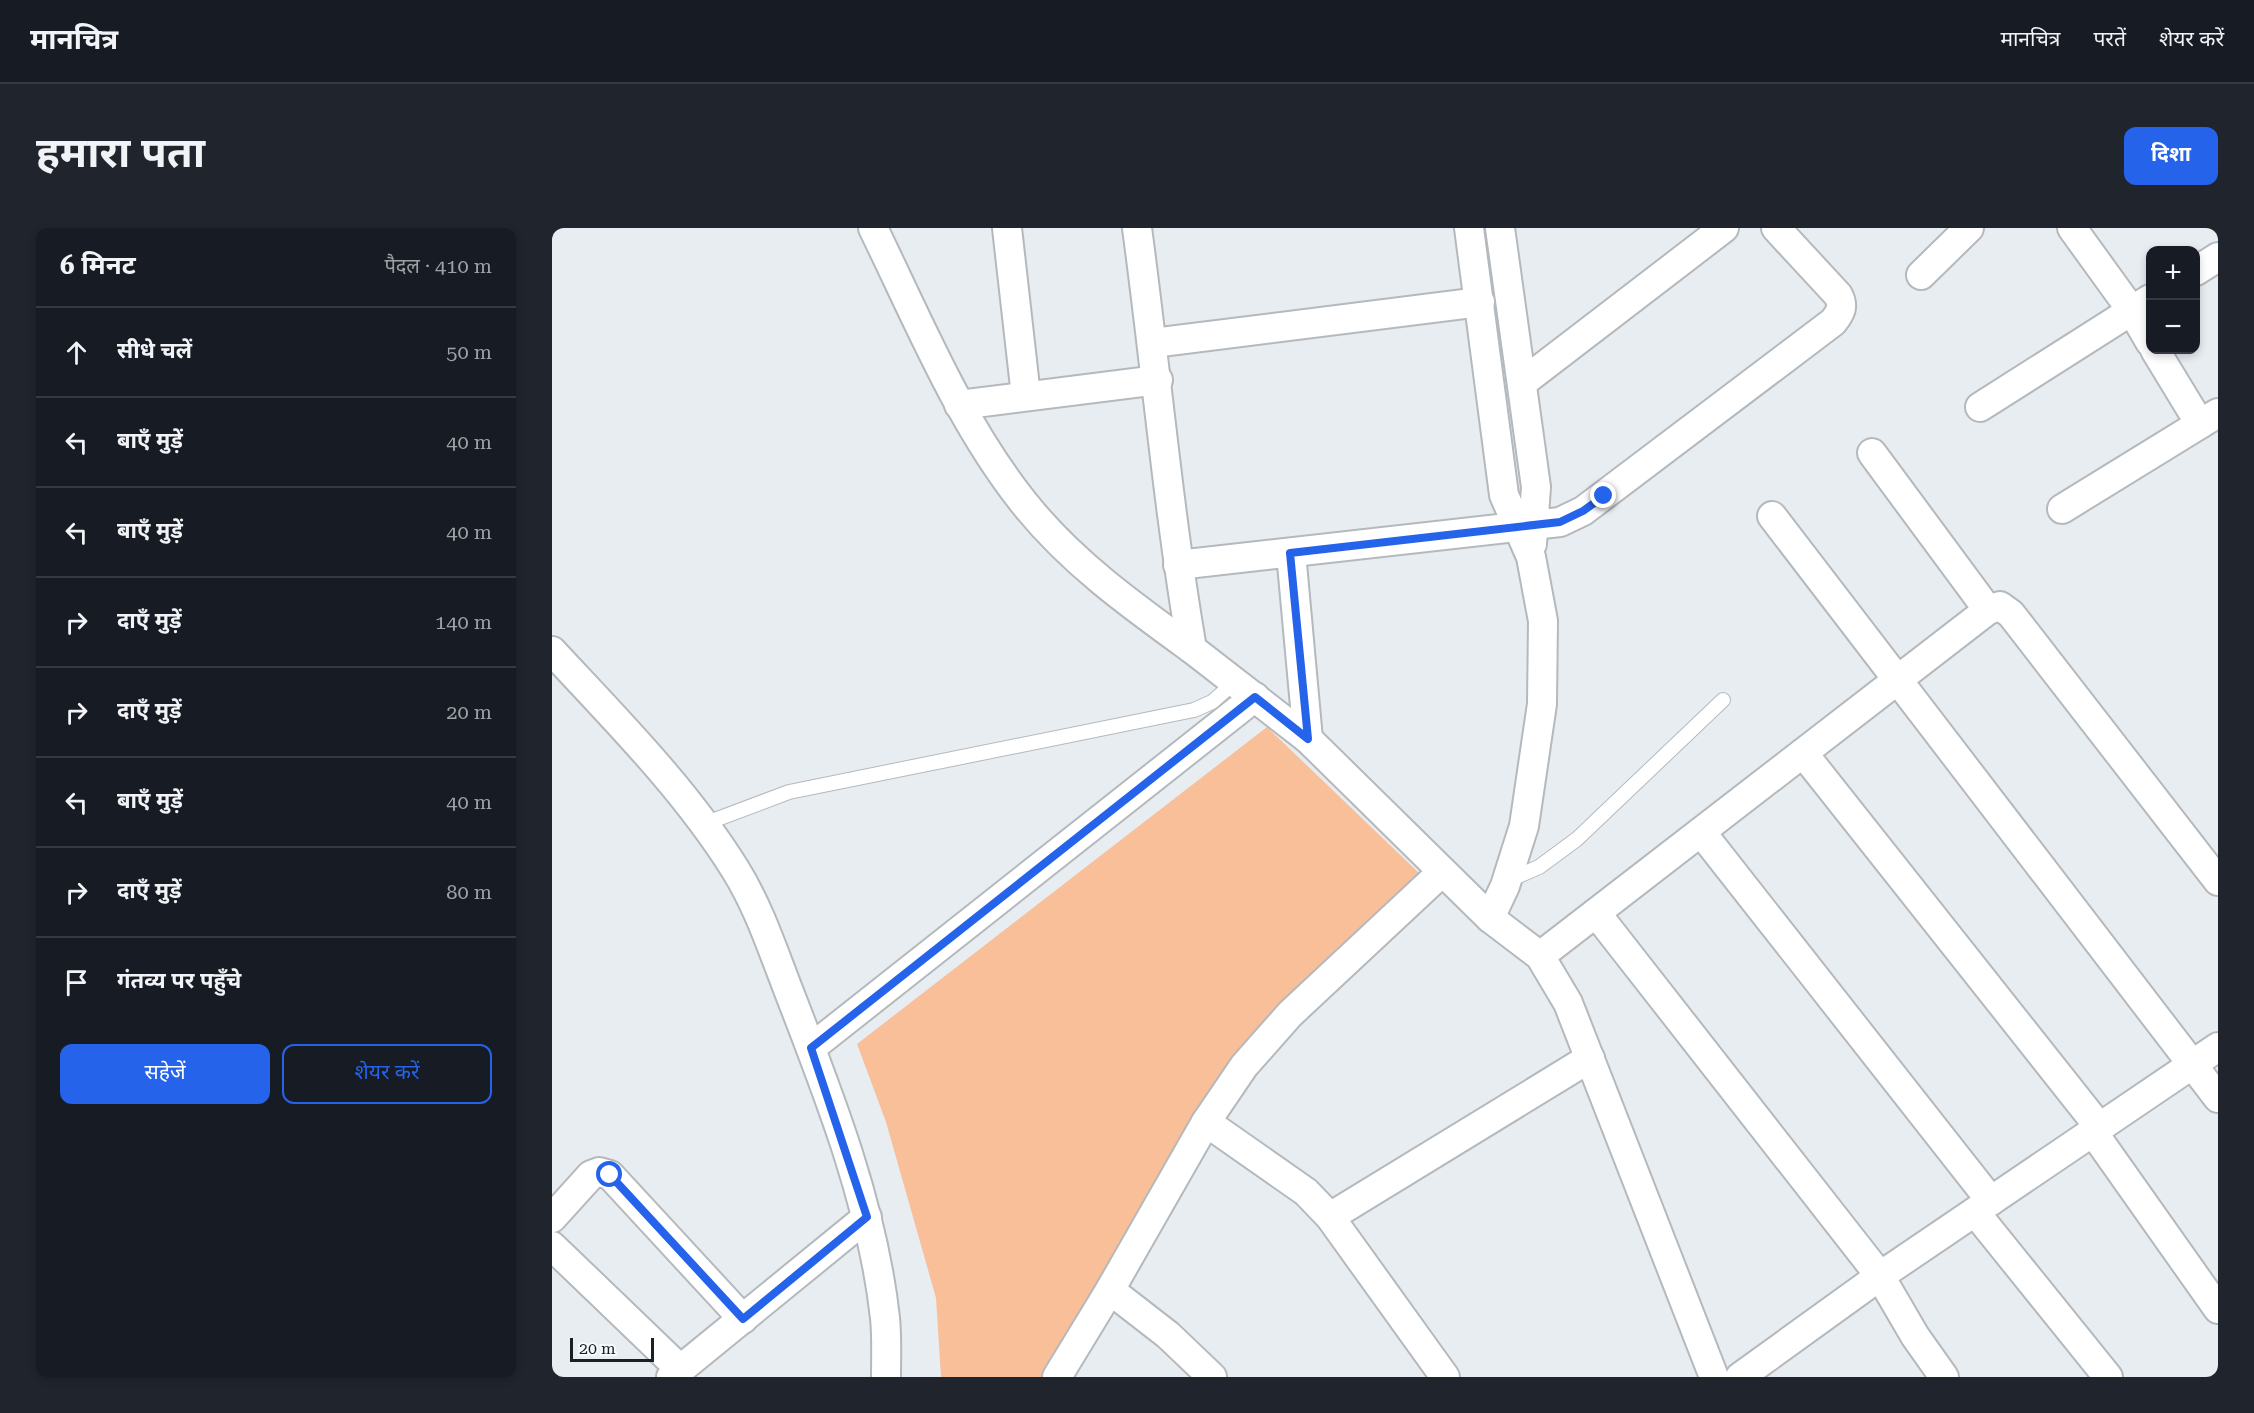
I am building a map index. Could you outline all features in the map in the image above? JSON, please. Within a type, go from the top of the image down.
[{"type":"street","points":[[873,228],[959,405],[1023,502],[1059,542],[1116,594],[1245,689],[1308,739],[1490,918],[1540,956],[1568,1003],[1714,1377]]},
{"type":"street","points":[[1007,228],[1026,396]]},
{"type":"street","points":[[1137,228],[1158,380],[1178,565],[1192,649]]},
{"type":"street","points":[[1469,228],[1504,495],[1525,525],[1543,621],[1542,704],[1524,826],[1507,881],[1490,918]]},
{"type":"street","points":[[1500,228],[1536,487],[1525,525]]},
{"type":"street","points":[[1522,383],[1724,228]]},
{"type":"street","points":[[1178,565],[1560,522],[1583,511],[1833,322],[1840,314],[1841,302],[1838,295],[1776,228]]},
{"type":"street","points":[[1921,275],[1969,228]]},
{"type":"street","points":[[2072,228],[2141,305],[2146,324]]},
{"type":"street","points":[[2200,268],[2218,257]]},
{"type":"street","points":[[1153,343],[1480,302]]},
{"type":"street","points":[[1980,407],[2141,305]]},
{"type":"street","points":[[2062,509],[2209,419],[2158,354]]},
{"type":"street","points":[[959,405],[1158,380]]},
{"type":"street","points":[[1872,453],[1988,610]]},
{"type":"street","points":[[1772,516],[2218,1098]]},
{"type":"street","points":[[1290,553],[1308,739]]},
{"type":"street","points":[[1540,956],[1988,610],[2000,606],[2011,614],[2218,881]]},
{"type":"street","points":[[552,651],[619,723],[704,824],[736,871],[765,929],[811,1048],[867,1217],[885,1319],[886,1377]]},
{"type":"street","points":[[811,1048],[1245,689]]},
{"type":"street","points":[[1803,753],[2096,1130],[2218,1309]]},
{"type":"street","points":[[1701,832],[1983,1206],[2108,1377]]},
{"type":"street","points":[[1057,1377],[1110,1290],[1206,1122],[1244,1066],[1290,1014],[1442,872]]},
{"type":"street","points":[[1596,913],[1880,1276],[1915,1336],[1944,1377]]},
{"type":"street","points":[[1740,1377],[1880,1276],[2218,1047]]},
{"type":"street","points":[[1330,1217],[1590,1058]]},
{"type":"street","points":[[1206,1122],[1306,1192],[1330,1217],[1445,1377]]},
{"type":"street","points":[[552,1218],[591,1175],[599,1172],[610,1175],[743,1319]]},
{"type":"street","points":[[552,1246],[675,1373],[867,1217]]},
{"type":"street","points":[[1110,1290],[1168,1335],[1212,1377]]},
{"type":"lane","points":[[704,824],[789,792],[1194,710],[1245,689]]},
{"type":"lane","points":[[1507,881],[1539,867],[1577,839],[1723,700]]},
{"type":"shaded area","points":[[1267,727],[1419,873],[1249,1040],[1043,1377],[941,1377],[936,1298],[886,1122],[857,1044]]},
{"type":"route","points":[[610,1175],[743,1319],[867,1217],[811,1048],[1255,697],[1308,739],[1290,553],[1560,522],[1583,511],[1604,496]]}]
